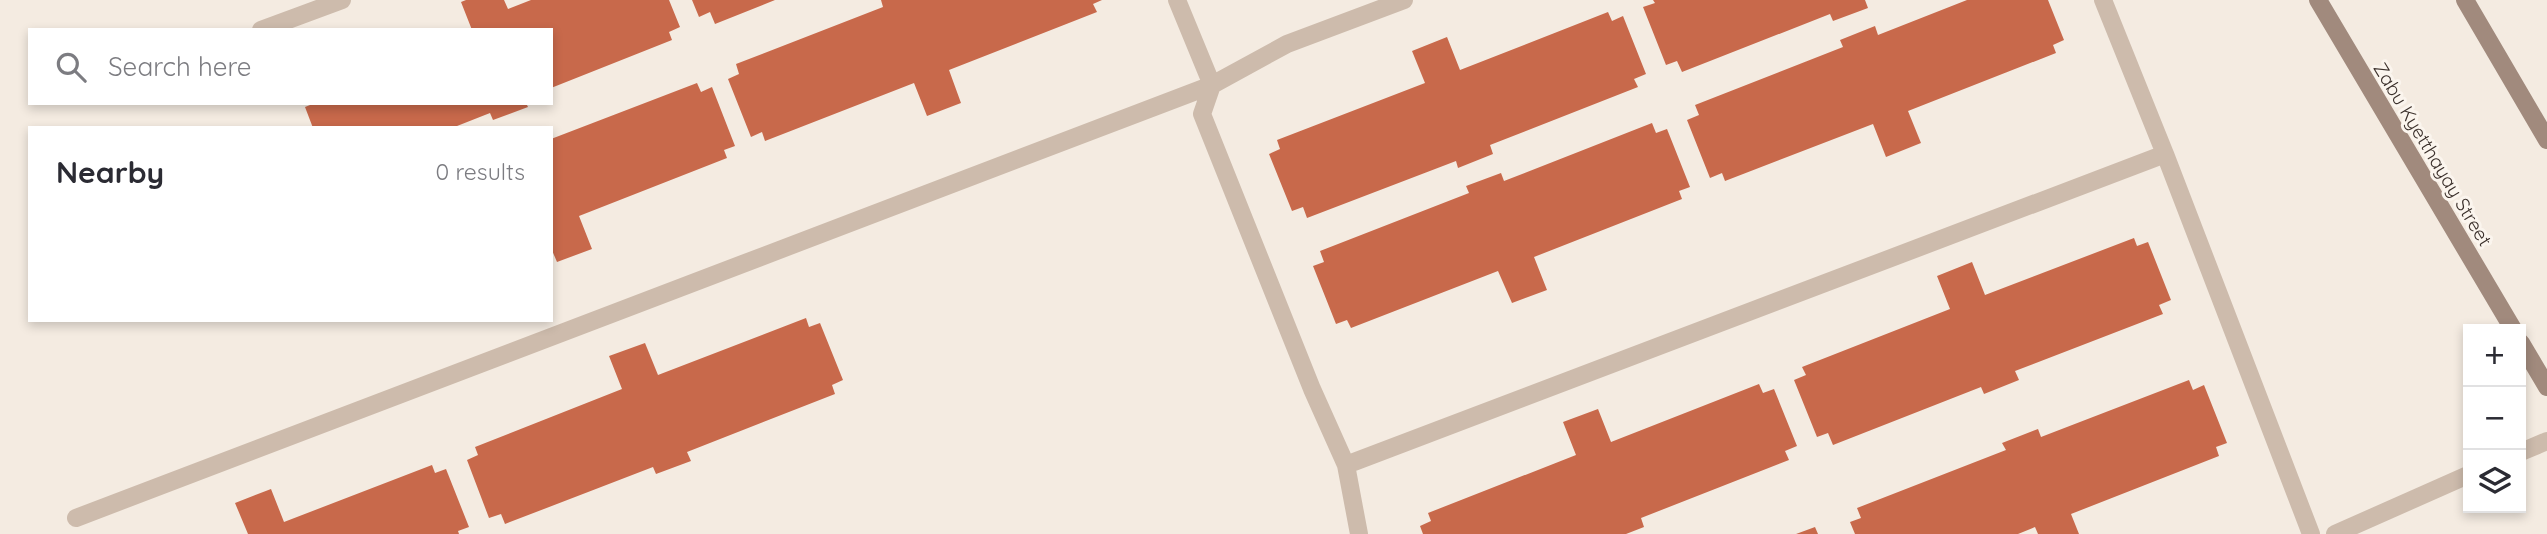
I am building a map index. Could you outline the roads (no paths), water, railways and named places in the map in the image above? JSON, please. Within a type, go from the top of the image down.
[{"type":"main road","name":"Zabu Kyetthayay Street","points":[[2318,0],[2510,324]]},
{"type":"main road","points":[[2465,0],[2547,141]]},
{"type":"main road","points":[[2526,351],[2547,387]]},
{"type":"lane","points":[[266,28],[342,0]]},
{"type":"lane","points":[[1178,0],[1212,85],[1202,114],[1312,388],[1346,465],[1359,534]]},
{"type":"lane","points":[[76,518],[1212,85],[1287,44],[1404,0]]},
{"type":"lane","points":[[2103,0],[2165,153],[2311,534]]},
{"type":"lane","points":[[1346,465],[2165,153]]},
{"type":"lane","points":[[2526,450],[2547,441]]},
{"type":"lane","points":[[2335,534],[2463,477]]}]
